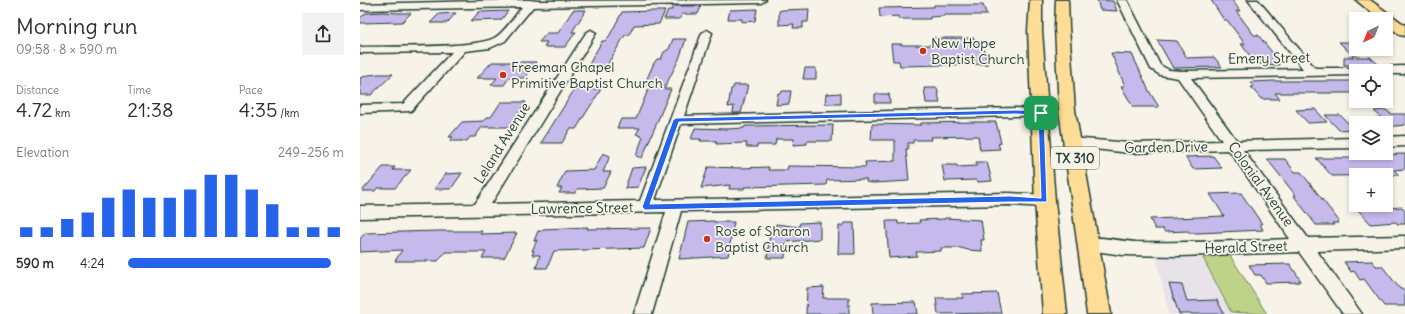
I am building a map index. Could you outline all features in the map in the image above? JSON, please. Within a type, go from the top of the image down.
[{"type":"main road","name":"TX 310","points":[[1036,0],[1036,31],[1045,200],[1055,314]]},
{"type":"main road","name":"TX 310","points":[[1062,0],[1063,55],[1067,110],[1099,314]]},
{"type":"main road","points":[[1362,0],[1405,32]]},
{"type":"main road","points":[[1382,0],[1405,20]]},
{"type":"street","points":[[360,6],[532,2],[761,0]]},
{"type":"street","name":"Emery Street","points":[[1122,0],[1155,67],[1160,72],[1182,75],[1349,71]]},
{"type":"street","points":[[1253,0],[1312,72]]},
{"type":"street","points":[[360,50],[483,47],[496,43],[501,39],[532,2]]},
{"type":"street","name":"Leland Avenue","points":[[479,210],[591,33]]},
{"type":"street","points":[[645,207],[707,33]]},
{"type":"street","points":[[360,109],[406,108],[462,48]]},
{"type":"street","points":[[1393,70],[1405,70]]},
{"type":"street","name":"Colonial Avenue","points":[[1182,75],[1353,314]]},
{"type":"street","points":[[676,120],[1016,112],[1041,113]]},
{"type":"street","points":[[1393,142],[1405,141]]},
{"type":"street","name":"Garden Drive","points":[[1072,143],[1130,148],[1349,142]]},
{"type":"street","name":"Lawrence Street","points":[[360,212],[1010,199],[1045,200]]},
{"type":"street","points":[[643,314],[675,206]]},
{"type":"street","name":"Herald Street","points":[[1087,244],[1123,248],[1180,249],[1405,242]]},
{"type":"shaded area","points":[[1157,257],[1203,258],[1231,311],[1250,314],[1169,314]]},
{"type":"green space","points":[[1229,254],[1267,314],[1231,312],[1203,258]]},
{"type":"building","points":[[1097,0],[1113,1],[1117,11],[1100,10]]},
{"type":"building","points":[[1211,0],[1232,0],[1240,11],[1236,11],[1254,35],[1258,35],[1280,62],[1278,62],[1279,65],[1259,64],[1254,61],[1241,44],[1245,44],[1227,20],[1224,20]]},
{"type":"building","points":[[934,5],[983,5],[987,15],[944,15],[930,17],[930,19],[898,19],[898,16],[880,17],[879,8],[934,7]]},
{"type":"building","points":[[672,6],[701,6],[698,14],[682,14],[680,19],[664,19],[668,10],[672,10]]},
{"type":"building","points":[[757,9],[755,21],[742,22],[742,19],[728,19],[730,10]]},
{"type":"building","points":[[809,9],[808,22],[803,22],[803,28],[793,28],[794,24],[779,25],[779,11]]},
{"type":"building","points":[[573,10],[586,10],[572,32],[576,32],[565,47],[544,47],[547,42],[539,42],[547,33],[558,33]]},
{"type":"building","points":[[508,11],[501,20],[471,21],[479,12]]},
{"type":"building","points":[[665,11],[659,24],[634,25],[629,35],[625,35],[606,67],[587,68],[602,41],[605,41],[610,35],[622,12]]},
{"type":"building","points":[[366,13],[411,13],[402,22],[360,23],[360,18]]},
{"type":"building","points":[[456,13],[447,23],[430,23],[439,14]]},
{"type":"building","name":"New Hope Baptist Church","points":[[933,38],[974,38],[976,43],[982,43],[988,64],[900,66],[899,61],[893,61],[891,44],[934,45]]},
{"type":"building","points":[[673,39],[686,39],[679,59],[664,89],[671,89],[642,158],[636,156],[643,137],[636,134],[640,128],[617,128],[621,119],[636,119],[650,85],[644,85],[654,63],[657,59],[661,59],[664,52],[669,49]]},
{"type":"building","points":[[1157,40],[1177,41],[1187,58],[1214,57],[1222,67],[1173,68]]},
{"type":"building","points":[[1339,42],[1349,42],[1349,52]]},
{"type":"building","points":[[1111,53],[1132,54],[1149,91],[1159,107],[1133,107],[1121,86],[1125,86]]},
{"type":"building","points":[[1353,56],[1370,57],[1378,64],[1344,65],[1344,57],[1354,57]]},
{"type":"building","name":"Freeman Chapel Primitive Baptist Church","points":[[492,62],[536,62],[524,78],[509,78],[504,85],[491,85],[497,78],[477,78]]},
{"type":"building","points":[[805,68],[816,68],[816,79],[803,79]]},
{"type":"building","points":[[378,74],[393,74],[371,95],[360,95],[360,78]]},
{"type":"building","points":[[1349,81],[1349,93],[1275,93],[1280,99],[1261,99],[1251,87],[1254,87],[1250,82]]},
{"type":"building","points":[[734,85],[748,85],[741,113],[733,113],[734,106],[728,107],[731,89]]},
{"type":"building","points":[[924,88],[937,88],[940,103],[926,103]]},
{"type":"building","points":[[601,89],[576,129],[570,129],[562,143],[541,143],[574,90]]},
{"type":"building","points":[[782,91],[791,91],[789,104],[776,105],[778,93],[781,93]]},
{"type":"building","points":[[841,93],[841,104],[825,104],[826,94]]},
{"type":"building","points":[[875,94],[889,94],[890,103],[875,103]]},
{"type":"building","points":[[501,102],[526,102],[509,127],[482,127],[475,137],[470,137],[467,141],[450,141],[453,137],[449,137],[462,122],[484,121],[487,117],[491,117]]},
{"type":"building","points":[[1315,109],[1327,122],[1308,123],[1296,110]]},
{"type":"building","points":[[1386,110],[1391,114],[1405,114],[1405,125],[1393,126],[1393,116],[1380,116],[1374,111]]},
{"type":"building","points":[[1325,115],[1340,115],[1349,124],[1349,129],[1339,130]]},
{"type":"building","points":[[996,122],[1001,143],[998,144],[1000,149],[980,150],[978,136],[930,137],[931,140],[913,140],[913,143],[908,143],[908,149],[906,149],[909,181],[873,183],[866,182],[866,179],[827,180],[826,185],[744,187],[744,189],[729,189],[730,185],[701,188],[708,167],[769,167],[768,170],[787,170],[788,166],[866,167],[865,162],[895,161],[895,140],[871,140],[872,124],[921,125],[921,123]]},
{"type":"building","points":[[833,125],[832,141],[807,141],[807,144],[793,145],[794,139],[776,139],[775,145],[757,145],[757,147],[746,147],[747,143],[716,144],[717,141],[700,141],[701,139],[691,139],[695,128],[727,129],[744,128],[745,126]]},
{"type":"building","points":[[603,153],[610,156],[603,172],[611,172],[603,188],[577,189],[575,193],[559,193],[562,188],[557,188],[565,171],[594,170]]},
{"type":"building","points":[[1393,154],[1405,154],[1405,169],[1394,170],[1399,175],[1393,175],[1393,168],[1349,168],[1349,176],[1332,176],[1316,158],[1393,160]]},
{"type":"building","points":[[1213,156],[1222,168],[1193,169],[1185,157]]},
{"type":"building","points":[[1267,159],[1285,159],[1295,172],[1301,172],[1339,221],[1337,221],[1338,223],[1332,223],[1334,225],[1316,225],[1294,196],[1296,196]]},
{"type":"building","points":[[976,162],[987,162],[992,181],[945,181],[942,165],[957,165],[957,167],[977,166]]},
{"type":"building","points":[[383,167],[395,167],[393,170],[411,170],[395,188],[377,188],[375,191],[362,191]]},
{"type":"building","points":[[646,167],[638,187],[625,188],[632,168]]},
{"type":"building","points":[[462,173],[451,189],[434,189],[445,174]]},
{"type":"building","points":[[1241,193],[1262,224],[1260,224],[1263,230],[1198,233],[1190,233],[1188,231],[1164,232],[1163,229],[1155,229],[1150,219],[1224,216],[1210,194]]},
{"type":"building","points":[[1402,207],[1405,210],[1405,224],[1398,224],[1395,222],[1371,224],[1360,212],[1393,212],[1393,208]]},
{"type":"building","points":[[945,218],[981,220],[984,240],[981,240],[982,251],[961,248],[941,248],[941,251],[916,252],[917,256],[889,258],[886,221],[898,221],[898,224],[920,223],[919,220]]},
{"type":"building","name":"Rose of Sharon Baptist Church","points":[[688,222],[734,222],[728,256],[679,259]]},
{"type":"building","points":[[820,222],[820,239],[786,242],[785,258],[767,258],[771,226],[776,226],[776,224],[799,227],[800,223]]},
{"type":"building","points":[[844,223],[854,223],[855,254],[838,254],[839,226],[842,226]]},
{"type":"building","points":[[588,227],[587,229],[651,228],[644,248],[554,251],[547,268],[536,268],[540,255],[532,255],[534,251],[532,251],[537,240],[534,241],[538,231],[542,231],[543,229]]},
{"type":"building","points":[[482,231],[480,234],[517,233],[504,258],[482,258],[486,252],[445,252],[438,261],[395,261],[402,250],[360,252],[360,239],[365,233]]},
{"type":"building","points":[[1372,261],[1376,266],[1382,266],[1400,289],[1405,292],[1405,306],[1384,306],[1364,279],[1360,280],[1354,271],[1351,272],[1344,262]]},
{"type":"building","points":[[1290,264],[1301,281],[1266,283],[1261,275],[1255,275],[1249,265]]},
{"type":"building","points":[[1169,284],[1182,285],[1187,301],[1217,300],[1224,314],[1179,314]]},
{"type":"building","points":[[824,287],[823,298],[849,298],[849,314],[806,314],[807,288]]},
{"type":"building","points":[[997,293],[1001,313],[938,314],[936,298],[963,298],[962,294]]},
{"type":"building","points":[[916,302],[918,314],[873,314],[872,303]]},
{"type":"place","name":"New Hope Baptist Church","points":[[923,51]]},
{"type":"place","name":"Freeman Chapel Primitive Baptist Church","points":[[503,75]]},
{"type":"place","name":"Rose of Sharon Baptist Church","points":[[707,239]]},
{"type":"route","points":[[1016,112],[1041,113],[1045,200],[1010,199],[645,207],[676,120],[1016,112]]}]
